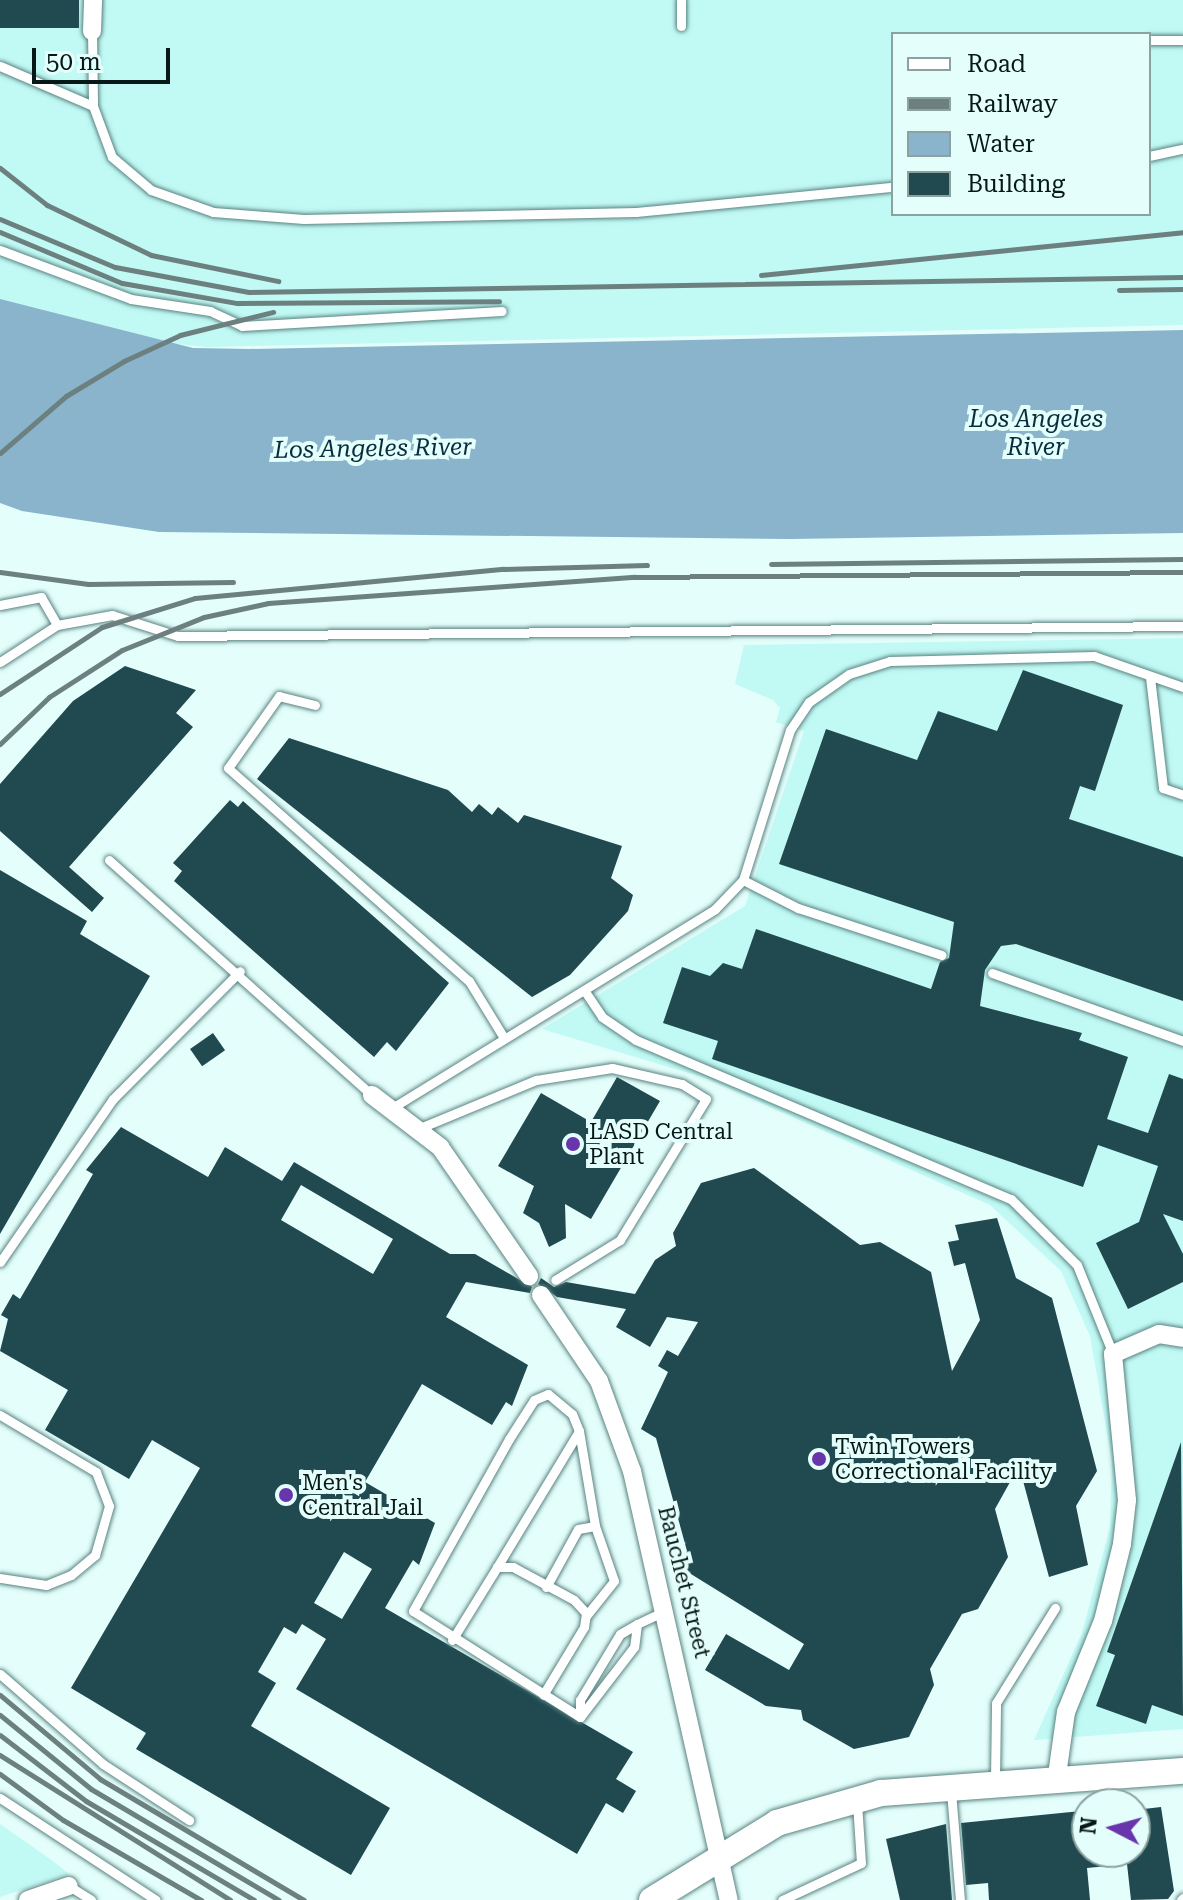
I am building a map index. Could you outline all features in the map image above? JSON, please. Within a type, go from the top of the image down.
[{"type":"main road","points":[[652,1900],[718,1854],[777,1823],[856,1800],[950,1783],[995,1779],[1183,1771]]},
{"type":"street","points":[[92,31],[93,0]]},
{"type":"street","points":[[372,1095],[420,1128],[529,1276]]},
{"type":"street","name":"Bauchet Street","points":[[541,1295],[599,1381],[618,1425],[668,1609],[729,1900]]},
{"type":"street","points":[[1057,1775],[1066,1712],[1103,1621],[1122,1544],[1127,1500],[1113,1354],[1159,1334],[1183,1338]]},
{"type":"street","points":[[28,1900],[69,1886]]},
{"type":"lane","points":[[681,0],[681,26]]},
{"type":"lane","points":[[92,31],[93,106],[108,150],[136,180],[171,199],[235,216],[636,212],[891,187]]},
{"type":"lane","points":[[1151,40],[1183,40]]},
{"type":"lane","points":[[0,66],[93,106]]},
{"type":"lane","points":[[1151,156],[1183,149]]},
{"type":"lane","points":[[0,250],[131,299],[210,311],[242,326],[502,311]]},
{"type":"lane","points":[[0,605],[41,597],[57,625]]},
{"type":"lane","points":[[0,662],[57,625],[120,615],[178,636],[1183,626]]},
{"type":"lane","points":[[392,1108],[715,909],[743,880],[790,730],[809,702],[849,674],[890,661],[1094,656],[1183,687]]},
{"type":"lane","points":[[1150,677],[1163,788],[1183,795]]},
{"type":"lane","points":[[315,705],[279,696],[228,768],[469,981],[504,1038]]},
{"type":"lane","points":[[109,860],[240,971],[372,1095]]},
{"type":"lane","points":[[743,880],[798,908],[942,955]]},
{"type":"lane","points":[[0,1262],[113,1099],[240,971]]},
{"type":"lane","points":[[992,973],[1183,1041]]},
{"type":"lane","points":[[584,990],[602,1017],[636,1040],[1011,1199],[1077,1265],[1113,1354]]},
{"type":"lane","points":[[420,1128],[536,1080],[612,1068],[682,1084],[706,1099],[620,1240],[555,1280]]},
{"type":"lane","points":[[543,1695],[586,1616],[614,1581],[595,1526],[579,1431],[548,1394],[534,1400],[416,1599],[420,1621],[452,1640],[543,1695],[580,1717]]},
{"type":"lane","points":[[0,1415],[96,1472],[109,1506],[95,1555],[71,1575],[46,1585],[0,1578]]},
{"type":"lane","points":[[452,1640],[579,1431]]},
{"type":"lane","points":[[546,1587],[578,1529],[595,1526]]},
{"type":"lane","points":[[497,1567],[513,1567],[574,1600],[586,1616]]},
{"type":"lane","points":[[995,1779],[996,1703],[1055,1608]]},
{"type":"lane","points":[[580,1717],[580,1700],[620,1634],[668,1609]]},
{"type":"lane","points":[[580,1717],[634,1647],[637,1624]]},
{"type":"lane","points":[[0,1674],[94,1757],[189,1820]]},
{"type":"lane","points":[[950,1783],[960,1900]]},
{"type":"lane","points":[[0,1798],[156,1900]]},
{"type":"lane","points":[[782,1900],[861,1863],[856,1800]]},
{"type":"lane","points":[[69,1886],[91,1900]]},
{"type":"shaded area","points":[[0,0],[1183,0],[1183,325],[206,347],[130,339],[0,300]]},
{"type":"shaded area","points":[[1183,638],[1183,1729],[1034,1740],[1082,1633],[1110,1527],[1112,1461],[1090,1336],[1061,1271],[990,1205],[705,1078],[542,1029],[745,906],[804,731],[776,722],[780,708],[773,700],[735,684],[744,645]]},
{"type":"shaded area","points":[[0,1824],[50,1859],[69,1874],[0,1897]]},
{"type":"water","name":"Los Angeles River","points":[[0,299],[193,348],[1183,330],[1183,533],[790,539],[159,532],[22,511],[0,503]]},
{"type":"building","points":[[0,0],[79,0],[79,28],[0,28]]},
{"type":"building","points":[[125,666],[196,690],[176,713],[193,727],[69,867],[104,898],[92,912],[0,831],[0,784],[73,701]]},
{"type":"building","points":[[1023,670],[1123,705],[1095,791],[1080,786],[1069,819],[1183,857],[1183,1001],[1016,944],[1001,946],[985,970],[980,1006],[1082,1033],[1079,1040],[1128,1057],[1107,1119],[1148,1133],[1169,1074],[1183,1079],[1183,1221],[1163,1214],[1183,1254],[1183,1282],[1128,1309],[1096,1243],[1139,1222],[1158,1166],[1098,1145],[1083,1187],[712,1059],[718,1041],[663,1023],[682,967],[710,976],[723,963],[742,969],[756,929],[931,989],[940,962],[949,958],[954,922],[779,864],[826,729],[917,760],[938,711],[997,731]]},
{"type":"building","points":[[289,738],[448,790],[472,812],[479,804],[492,815],[498,807],[518,823],[524,815],[622,846],[611,878],[633,895],[628,911],[570,975],[532,997],[257,779]]},
{"type":"building","points":[[230,800],[238,807],[243,801],[449,983],[396,1051],[387,1042],[374,1057],[174,881],[182,871],[173,863]]},
{"type":"building","points":[[0,870],[87,921],[80,934],[150,976],[0,1234]]},
{"type":"building","points":[[213,1033],[225,1050],[202,1066],[190,1049]]},
{"type":"building","name":"LASD Central Plant","points":[[617,1077],[660,1101],[591,1219],[565,1204],[566,1238],[549,1247],[539,1223],[523,1213],[534,1186],[498,1166],[541,1093],[591,1122]]},
{"type":"building","name":"Men's Central Jail","points":[[121,1127],[208,1177],[225,1147],[282,1181],[294,1162],[450,1254],[475,1254],[532,1287],[530,1293],[466,1282],[446,1317],[528,1365],[512,1406],[506,1402],[492,1425],[422,1384],[365,1482],[435,1523],[419,1565],[413,1560],[385,1608],[633,1752],[616,1779],[636,1791],[623,1813],[606,1803],[577,1854],[296,1689],[326,1639],[302,1624],[296,1634],[284,1627],[258,1672],[276,1683],[251,1726],[390,1808],[351,1875],[136,1749],[146,1733],[71,1688],[200,1468],[152,1440],[129,1479],[45,1430],[68,1390],[0,1351],[8,1319],[1,1315],[13,1294],[20,1299],[93,1174],[86,1170]],"holes":[[[301,1185],[393,1239],[373,1274],[281,1220]],[[344,1552],[372,1569],[342,1619],[314,1603]]]},
{"type":"building","name":"Twin Towers Correctional Facility","points":[[754,1168],[860,1245],[880,1242],[931,1272],[952,1371],[980,1320],[965,1263],[954,1266],[948,1242],[959,1240],[955,1225],[997,1218],[1016,1278],[1052,1298],[1097,1471],[1076,1506],[1088,1565],[1049,1577],[1019,1466],[995,1509],[1008,1557],[978,1609],[962,1614],[930,1669],[934,1685],[909,1737],[854,1749],[803,1720],[801,1710],[766,1706],[705,1670],[726,1634],[789,1670],[804,1644],[678,1566],[687,1551],[656,1438],[641,1429],[668,1372],[658,1366],[667,1350],[678,1356],[698,1322],[667,1317],[650,1347],[616,1327],[626,1309],[557,1297],[538,1284],[541,1278],[554,1287],[566,1282],[635,1294],[655,1260],[676,1246],[673,1233],[701,1183]]},
{"type":"building","points":[[1181,1442],[1183,1716],[1152,1705],[1146,1724],[1096,1706],[1115,1655],[1107,1652]]},
{"type":"building","points":[[1161,1807],[1174,1891],[1168,1899],[1131,1900],[1127,1868],[1151,1868],[1151,1808]]},
{"type":"building","points":[[1071,1812],[1071,1868],[1087,1868],[1090,1900],[989,1900],[988,1883],[966,1885],[961,1823]]},
{"type":"building","points":[[946,1824],[952,1900],[900,1900],[886,1839]]},
{"type":"railway","points":[[0,168],[47,205],[151,255],[278,281]]},
{"type":"railway","points":[[0,219],[115,267],[249,292],[1183,277]]},
{"type":"railway","points":[[0,232],[122,283],[237,303],[499,301]]},
{"type":"railway","points":[[761,275],[1183,232]]},
{"type":"railway","points":[[1119,290],[1183,289]]},
{"type":"railway","points":[[0,453],[66,396],[124,361],[180,335],[273,312]]},
{"type":"railway","points":[[771,564],[1183,559]]},
{"type":"railway","points":[[0,694],[102,627],[195,598],[504,569],[647,565]]},
{"type":"railway","points":[[0,572],[88,584],[233,582]]},
{"type":"railway","points":[[0,744],[49,697],[122,650],[204,617],[268,603],[635,577],[1183,572]]},
{"type":"railway","points":[[0,1695],[100,1779],[304,1900]]},
{"type":"railway","points":[[0,1715],[91,1789],[279,1900]]},
{"type":"railway","points":[[0,1735],[86,1801],[254,1900]]},
{"type":"railway","points":[[0,1755],[230,1900]]},
{"type":"railway","points":[[0,1774],[63,1820],[201,1900]]},
{"type":"place","name":"LASD Central Plant","points":[[573,1144]]},
{"type":"place","name":"Twin Towers Correctional Facility","points":[[819,1459]]},
{"type":"place","name":"Men's Central Jail","points":[[286,1495]]}]
